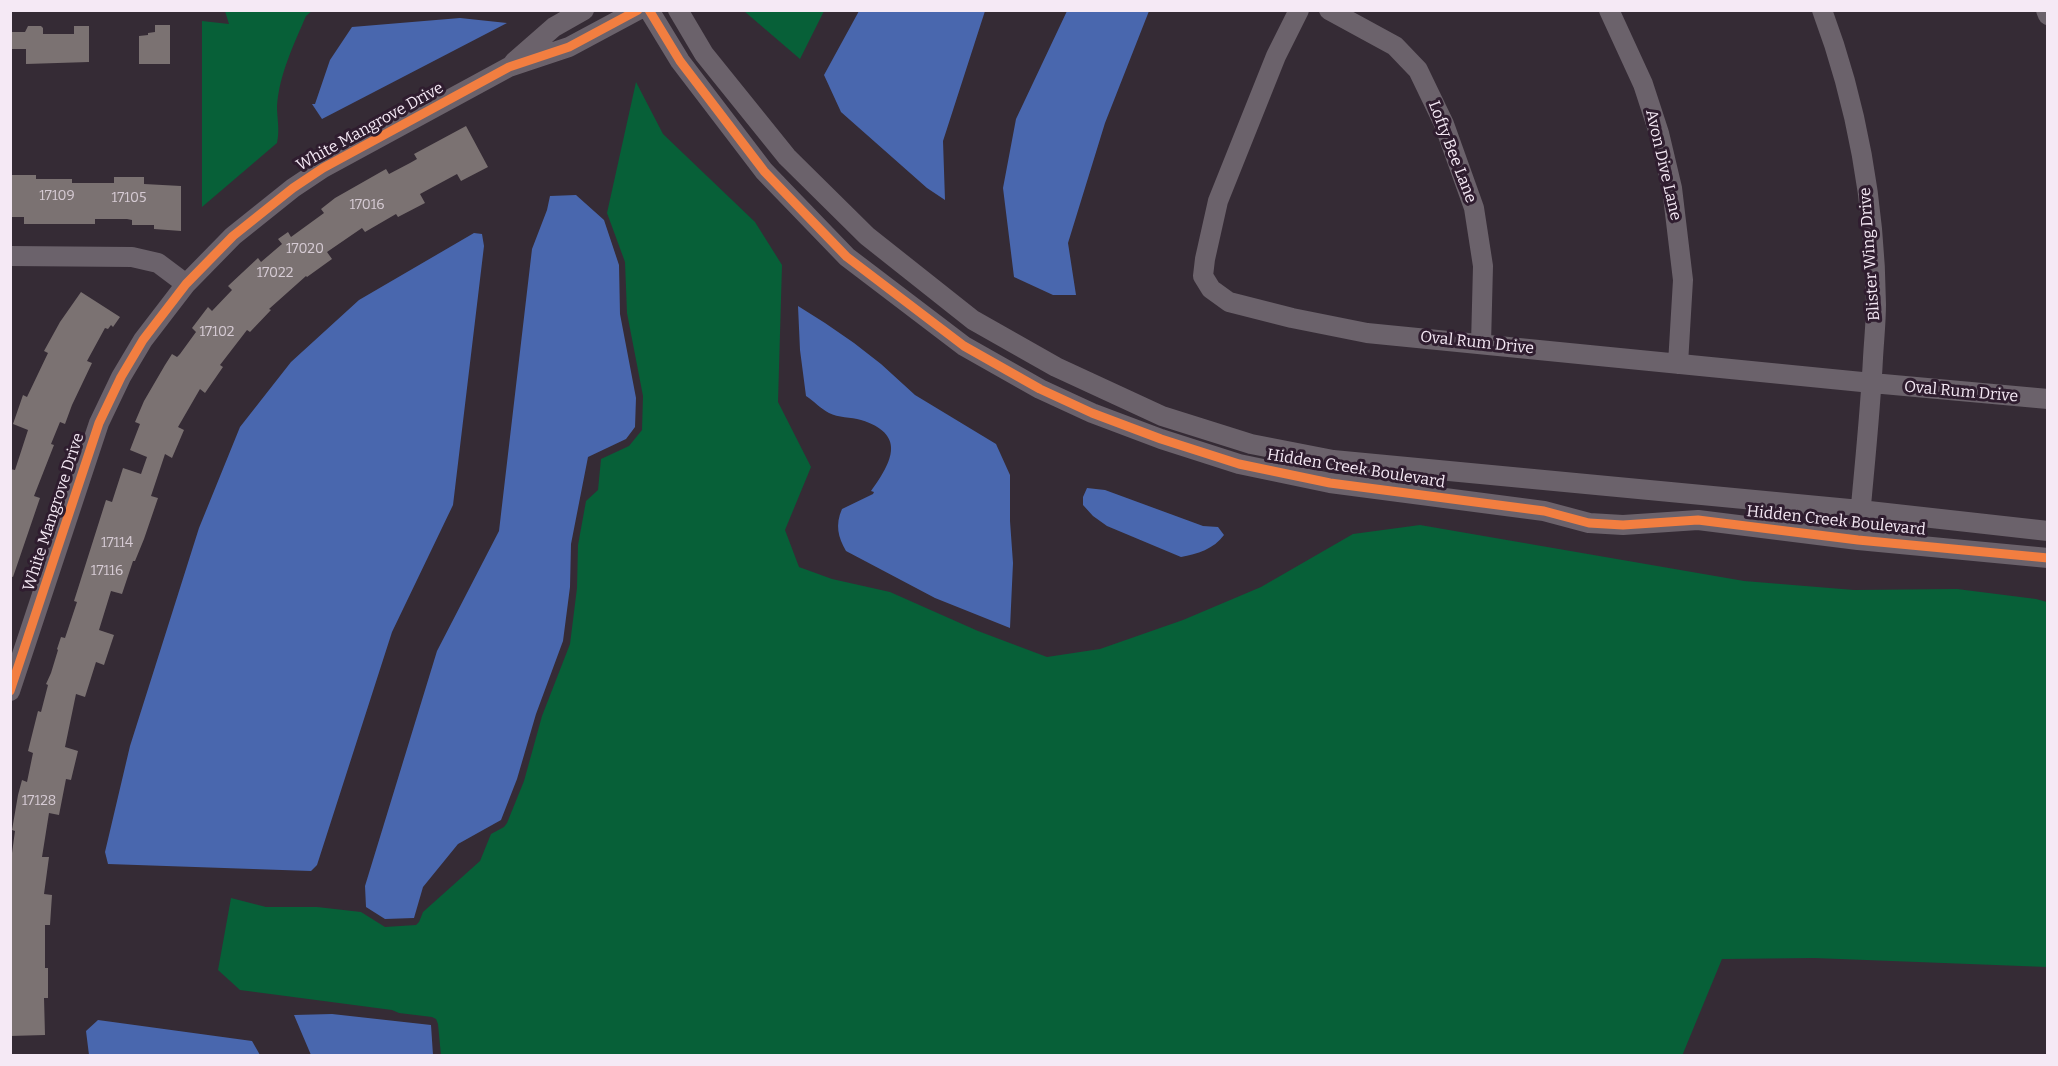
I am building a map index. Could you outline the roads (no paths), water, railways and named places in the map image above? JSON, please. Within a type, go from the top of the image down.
[{"type":"street","name":"White Mangrove Drive","points":[[509,67],[554,27],[584,10]]},
{"type":"street","name":"White Mangrove Drive","points":[[11,691],[99,423],[121,377],[143,340],[186,284],[233,236],[316,173],[509,67],[569,47],[638,10]]},
{"type":"street","name":"Hidden Creek Boulevard","points":[[649,10],[680,61],[764,171],[847,256],[964,346],[1040,389],[1092,413],[1161,439],[1239,464],[1330,483],[1544,511],[1589,523],[1623,525],[1698,520],[1858,540],[2048,558]]},
{"type":"street","name":"Hidden Creek Boulevard","points":[[678,10],[704,54],[787,158],[867,236],[973,320],[1056,367],[1162,416],[1251,444],[1333,460],[1860,510],[2048,531]]},
{"type":"street","name":"Oval Rum Drive","points":[[1299,10],[1276,56],[1218,201],[1203,276],[1211,289],[1229,302],[1292,318],[1367,333],[2048,399]]},
{"type":"street","name":"Lofty Bee Lane","points":[[1329,10],[1395,46],[1418,70],[1444,124],[1474,208],[1483,266],[1481,344]]},
{"type":"street","name":"Avon Dive Lane","points":[[1609,10],[1643,84],[1659,133],[1672,188],[1683,280],[1678,364]]},
{"type":"street","name":"Blister Wing Drive","points":[[1822,10],[1836,49],[1855,119],[1871,213],[1876,304],[1872,383],[1858,540]]},
{"type":"street","points":[[10,256],[132,257],[158,263],[186,284]]},
{"type":"water","points":[[859,11],[985,11],[943,141],[945,200],[927,188],[841,112],[824,75]]},
{"type":"water","points":[[1067,11],[1149,11],[1105,123],[1068,243],[1076,295],[1053,295],[1014,277],[1003,188],[1016,119]]},
{"type":"water","points":[[460,18],[507,23],[322,119],[312,104],[315,104],[330,60],[352,27]]},
{"type":"water","points":[[576,195],[604,220],[619,265],[620,314],[636,398],[635,427],[626,439],[588,457],[571,544],[570,587],[563,641],[501,820],[458,844],[423,887],[414,918],[385,919],[366,907],[365,886],[437,651],[499,531],[532,249],[550,196]]},
{"type":"water","points":[[474,233],[482,234],[484,246],[453,505],[392,632],[317,865],[311,871],[108,864],[105,852],[130,746],[199,528],[240,427],[291,362],[359,300]]},
{"type":"water","points":[[798,306],[854,343],[915,395],[996,444],[1010,475],[1013,563],[1010,628],[935,598],[846,551],[838,531],[842,509],[873,494],[874,492],[871,491],[889,459],[890,441],[885,433],[875,426],[861,420],[833,415],[806,396],[800,350]]},
{"type":"water","points":[[1087,488],[1105,490],[1203,526],[1218,527],[1224,535],[1205,550],[1181,557],[1107,526],[1093,516],[1083,505],[1083,497]]},
{"type":"water","points":[[332,1014],[431,1025],[433,1055],[311,1055],[294,1015]]},
{"type":"water","points":[[98,1020],[252,1041],[260,1055],[89,1055],[86,1031]]}]
